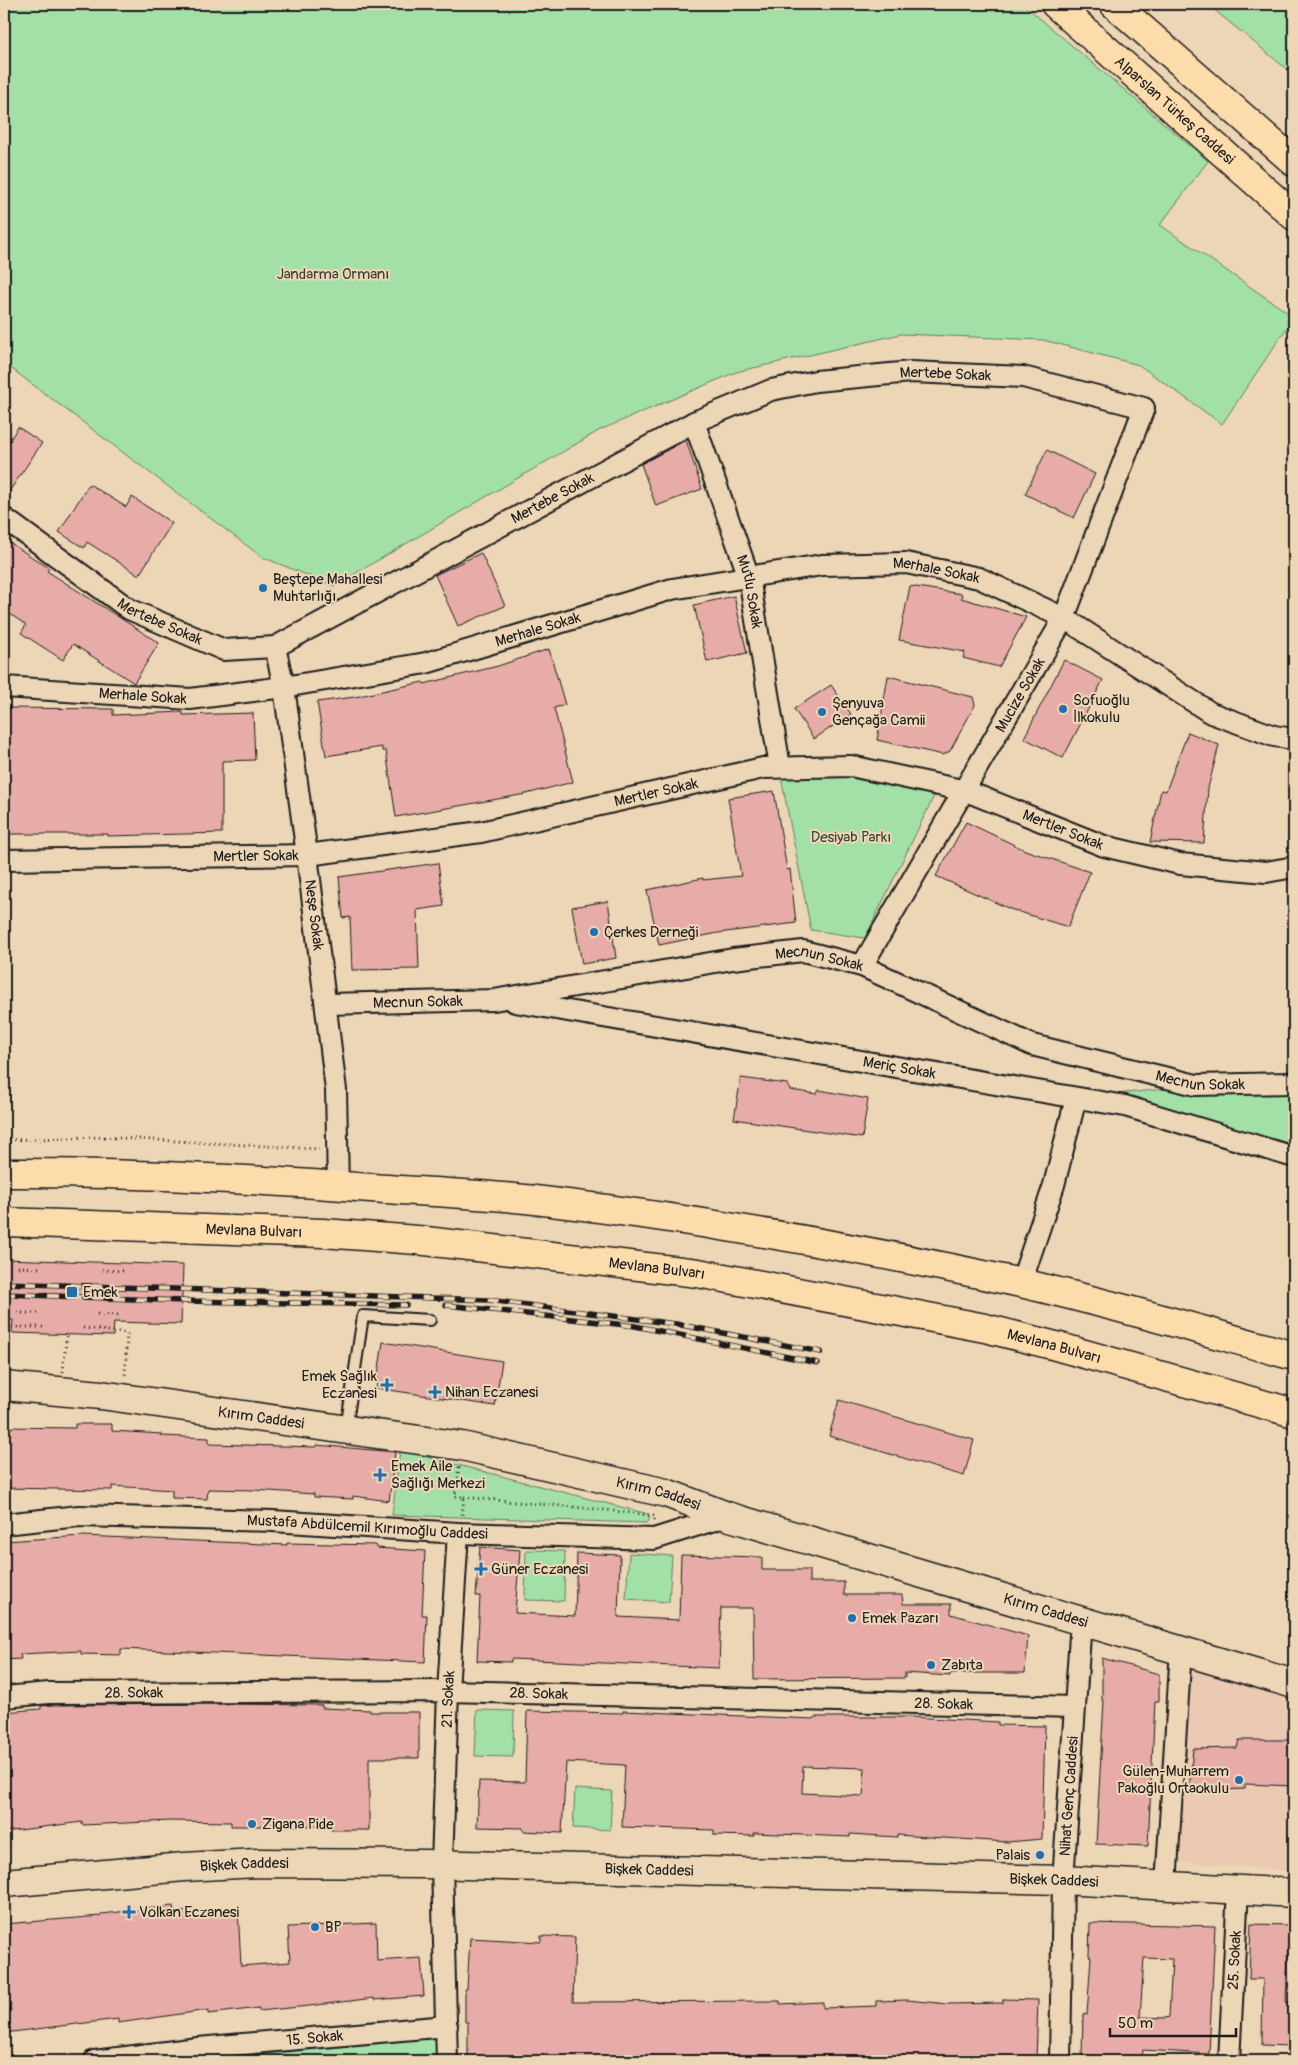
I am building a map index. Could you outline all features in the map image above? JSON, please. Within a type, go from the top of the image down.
[{"type":"main road","name":"Alparslan Türkeş Caddesi","points":[[1055,4],[1294,216]]},
{"type":"main road","points":[[1114,4],[1294,162]]},
{"type":"main road","points":[[4,1162],[97,1172],[533,1200],[667,1218],[826,1245],[1021,1283],[1149,1315],[1294,1356]]},
{"type":"main road","points":[[4,1173],[97,1172]]},
{"type":"main road","name":"Mevlana Bulvarı","points":[[4,1222],[323,1233],[417,1240],[698,1273],[984,1328],[1294,1412]]},
{"type":"street","name":"Mertebe Sokak","points":[[4,518],[129,609],[224,650],[275,647],[694,422],[771,390],[816,381],[911,372],[1023,376],[1144,408]]},
{"type":"street","name":"Mucize Sokak","points":[[862,966],[966,791],[1064,618],[1144,408]]},
{"type":"street","name":"Mutlu Sokak","points":[[694,422],[749,577],[780,767]]},
{"type":"street","name":"Merhale Sokak","points":[[4,688],[190,700],[284,687],[426,663],[672,589],[822,565],[906,563],[979,578],[1064,618],[1211,713],[1274,736],[1294,739]]},
{"type":"street","name":"Neşe Sokak","points":[[275,647],[284,687],[326,1004],[336,1090],[338,1186]]},
{"type":"street","name":"Mertler Sokak","points":[[4,860],[307,855],[482,832],[763,768],[851,766],[966,791],[1104,846],[1180,864],[1266,872],[1294,867]]},
{"type":"street","name":"Mecnun Sokak","points":[[326,1004],[499,999],[733,960],[803,951],[862,966],[1032,1045],[1196,1085],[1294,1084]]},
{"type":"street","name":"Meriç Sokak","points":[[499,999],[1125,1106],[1294,1157]]},
{"type":"street","points":[[1021,1283],[1054,1185],[1076,1098]]},
{"type":"street","name":"Kırım Caddesi","points":[[4,1386],[124,1398],[462,1446],[666,1493],[727,1516],[1294,1684]]},
{"type":"street","name":"Mustafa Abdülcemil Kırımoğlu Caddesi","points":[[4,1524],[79,1516],[272,1521],[459,1534],[654,1539],[727,1516]]},
{"type":"street","name":"21. Sokak","points":[[447,2026],[442,1865],[448,1691],[459,1534]]},
{"type":"street","name":"Nihat Genç Caddesi","points":[[1060,2061],[1063,1880],[1081,1621]]},
{"type":"street","points":[[1166,1885],[1181,1649]]},
{"type":"street","name":"28. Sokak","points":[[4,1697],[49,1692],[448,1691],[1074,1707]]},
{"type":"street","name":"Bişkek Caddesi","points":[[4,1883],[184,1866],[257,1864],[442,1865],[1063,1880],[1294,1892]]},
{"type":"street","name":"25. Sokak","points":[[1230,2061],[1238,1889]]},
{"type":"street","points":[[447,2026],[447,2061]]},
{"type":"street","name":"15. Sokak","points":[[94,2061],[199,2055],[447,2026]]},
{"type":"lane","points":[[346,1429],[363,1316],[430,1320]]},
{"type":"path","points":[[4,1140],[101,1136],[298,1149],[337,1149]]},
{"type":"path","points":[[18,1267],[41,1268]]},
{"type":"path","points":[[102,1270],[126,1271]]},
{"type":"path","points":[[16,1313],[40,1313]]},
{"type":"path","points":[[96,1314],[121,1315]]},
{"type":"path","points":[[4,1330],[5,1326],[43,1327]]},
{"type":"path","points":[[83,1328],[127,1333],[124,1398]]},
{"type":"path","points":[[61,1391],[66,1332]]},
{"type":"path","points":[[462,1446],[455,1496],[538,1505],[596,1507],[655,1516],[654,1539]]},
{"type":"path","points":[[459,1534],[464,1498]]},
{"type":"shaded area","name":"Gülen-Muharrem Pakoğlu Ortaokulu","points":[[1191,1667],[1294,1698],[1294,1871],[1178,1862]]},
{"type":"green space","name":"Jandarma Ormanı","points":[[4,4],[1023,4],[1208,161],[1160,225],[1294,317],[1222,424],[1139,365],[1043,340],[901,334],[736,372],[600,430],[334,586],[262,557],[4,363]]},
{"type":"green space","points":[[1207,4],[1294,4],[1294,75]]},
{"type":"green space","name":"Desiyab Parkı","points":[[835,775],[935,794],[865,938],[811,930],[781,777]]},
{"type":"green space","points":[[1294,1076],[1294,1161],[1076,1098]]},
{"type":"green space","points":[[400,1450],[648,1514],[650,1519],[646,1523],[392,1515]]},
{"type":"green space","points":[[526,1550],[565,1551],[564,1601],[525,1600]]},
{"type":"green space","points":[[629,1553],[672,1556],[669,1602],[626,1599]]},
{"type":"green space","points":[[477,1710],[514,1711],[513,1757],[475,1756]]},
{"type":"green space","points":[[575,1789],[612,1791],[610,1830],[573,1828]]},
{"type":"green space","points":[[447,2026],[447,2061],[201,2061],[198,2048]]},
{"type":"building","points":[[18,427],[42,443],[4,499],[4,449]]},
{"type":"building","points":[[686,440],[702,489],[656,506],[641,464]]},
{"type":"building","points":[[1047,450],[1095,474],[1074,518],[1025,494]]},
{"type":"building","points":[[89,484],[126,507],[132,497],[172,523],[139,575],[87,542],[84,548],[59,532]]},
{"type":"building","points":[[4,539],[49,568],[47,571],[159,643],[134,683],[73,644],[63,660],[21,633],[26,625],[4,610]]},
{"type":"building","points":[[481,553],[505,606],[458,626],[435,575]]},
{"type":"building","points":[[910,586],[962,594],[961,598],[1026,617],[999,667],[963,658],[965,652],[899,640]]},
{"type":"building","points":[[734,596],[747,653],[707,662],[694,605]]},
{"type":"building","points":[[549,649],[565,705],[554,708],[573,782],[526,794],[396,817],[386,751],[382,751],[382,747],[326,756],[317,702],[355,697],[423,682],[424,684],[498,666]]},
{"type":"building","name":"Sofuoğlu İlkokulu","points":[[1064,660],[1103,680],[1063,758],[1024,738]]},
{"type":"building","points":[[888,676],[973,697],[975,705],[950,751],[943,755],[877,740]]},
{"type":"building","name":"Şenyuva Gençağa Camii","points":[[831,685],[851,714],[814,739],[794,709]]},
{"type":"building","points":[[4,708],[113,709],[113,715],[183,712],[183,715],[253,713],[255,760],[222,761],[222,833],[108,836],[108,834],[4,834]]},
{"type":"building","points":[[1188,732],[1219,745],[1208,788],[1204,843],[1150,842],[1161,790],[1166,791]]},
{"type":"building","points":[[774,791],[787,870],[790,869],[796,923],[718,933],[659,945],[647,890],[703,878],[703,880],[741,876],[728,798]]},
{"type":"building","points":[[966,822],[1025,850],[1090,872],[1068,927],[1010,909],[936,876]]},
{"type":"building","points":[[438,863],[444,906],[417,910],[419,969],[352,970],[350,917],[343,918],[339,877]]},
{"type":"building","name":"Çerkes Derneği","points":[[608,901],[616,958],[582,964],[572,907]]},
{"type":"building","points":[[741,1078],[787,1084],[790,1090],[817,1094],[819,1090],[868,1099],[862,1138],[734,1119]]},
{"type":"building","name":"Emek","points":[[4,1259],[183,1265],[181,1324],[114,1322],[113,1336],[12,1333],[13,1320],[4,1320]]},
{"type":"building","points":[[383,1342],[502,1361],[495,1406],[376,1388]]},
{"type":"building","points":[[839,1400],[974,1440],[964,1476],[829,1436]]},
{"type":"building","points":[[75,1424],[112,1424],[112,1431],[209,1438],[209,1444],[316,1447],[316,1445],[395,1452],[389,1501],[353,1496],[353,1499],[314,1497],[314,1494],[254,1490],[208,1489],[207,1499],[172,1498],[172,1490],[112,1486],[112,1490],[4,1488],[4,1427],[75,1428]]},
{"type":"building","points":[[83,1536],[287,1545],[287,1543],[376,1545],[376,1548],[425,1551],[422,1615],[427,1615],[425,1662],[121,1649],[121,1655],[81,1654],[81,1651],[20,1654],[21,1659],[4,1660],[4,1541]]},
{"type":"building","points":[[480,1547],[520,1550],[515,1613],[575,1616],[577,1553],[620,1555],[618,1617],[679,1620],[681,1555],[762,1557],[762,1570],[809,1570],[809,1582],[844,1582],[844,1595],[902,1595],[903,1604],[951,1604],[951,1614],[1028,1636],[1025,1673],[950,1673],[950,1676],[905,1673],[905,1678],[754,1679],[753,1608],[721,1608],[719,1668],[511,1659],[511,1662],[477,1661],[480,1596],[476,1596]]},
{"type":"building","points":[[1102,1658],[1159,1674],[1159,1701],[1155,1701],[1148,1846],[1096,1844],[1104,1701],[1102,1701]]},
{"type":"building","points":[[54,1705],[322,1705],[322,1708],[370,1710],[370,1712],[419,1712],[419,1758],[369,1758],[369,1830],[331,1830],[331,1826],[231,1826],[231,1822],[171,1821],[82,1825],[82,1822],[4,1832],[4,1712],[41,1709],[41,1706]]},
{"type":"building","points":[[527,1711],[623,1713],[623,1711],[814,1719],[815,1717],[911,1717],[998,1722],[998,1725],[1045,1726],[1042,1839],[1008,1842],[897,1835],[897,1837],[850,1834],[850,1837],[754,1833],[754,1836],[714,1835],[714,1830],[622,1827],[625,1765],[566,1762],[562,1833],[523,1831],[523,1828],[477,1827],[479,1781],[525,1782]],"holes":[[[803,1766],[865,1768],[863,1796],[802,1793]]]},
{"type":"building","points":[[1239,1740],[1294,1740],[1294,1786],[1245,1784],[1245,1789],[1189,1791],[1193,1749],[1237,1748]]},
{"type":"building","points":[[173,1906],[174,1912],[238,1909],[241,1966],[290,1962],[288,1927],[376,1923],[377,1961],[421,1958],[424,1996],[374,2000],[374,1998],[259,2011],[259,2008],[208,2014],[208,2010],[118,2023],[118,2019],[4,2033],[4,1924],[101,1916],[101,1914]]},
{"type":"building","points":[[1090,1923],[1215,1926],[1209,2054],[1143,2050],[1142,2059],[1082,2056],[1083,2014],[1087,2015],[1091,1957],[1089,1956]],"holes":[[[1144,1958],[1172,1959],[1169,2017],[1140,2017]]]},
{"type":"building","points":[[1251,1924],[1289,1925],[1286,2002],[1291,2002],[1290,2046],[1262,2045],[1263,1979],[1249,1979]]},
{"type":"building","points":[[541,1936],[575,1937],[573,2002],[780,2001],[780,2004],[823,2002],[823,2008],[876,2006],[876,2001],[907,2000],[948,2004],[1003,2003],[1003,1999],[1038,2000],[1036,2061],[878,2061],[877,2057],[825,2059],[825,2061],[468,2061],[468,2022],[465,2022],[465,1989],[467,1989],[470,1938],[541,1942]]},
{"type":"railway","points":[[4,1283],[488,1300],[676,1324],[821,1352]]},
{"type":"railway","points":[[4,1294],[184,1301],[406,1305]]},
{"type":"railway","points":[[446,1305],[635,1326],[818,1363]]},
{"type":"place","name":"Beştepe Mahallesi Muhtarlığı","points":[[263,588]]},
{"type":"place","name":"Sofuoğlu İlkokulu","points":[[1063,709]]},
{"type":"place","name":"Şenyuva Gençağa Camii","points":[[822,712]]},
{"type":"place","name":"Çerkes Derneği","points":[[594,932]]},
{"type":"place","name":"Emek","points":[[72,1292]]},
{"type":"place","name":"Emek Sağlık Eczanesi","points":[[387,1385]]},
{"type":"place","name":"Nihan Eczanesi","points":[[435,1392]]},
{"type":"place","name":"Emek Aile Sağlığı Merkezi","points":[[380,1475]]},
{"type":"place","name":"Güner Eczanesi","points":[[481,1569]]},
{"type":"place","name":"Emek Pazarı","points":[[852,1618]]},
{"type":"place","name":"Zabıta","points":[[931,1665]]},
{"type":"place","name":"Gülen-Muharrem Pakoğlu Ortaokulu","points":[[1239,1780]]},
{"type":"place","name":"Zigana Pide","points":[[252,1824]]},
{"type":"place","name":"Palais","points":[[1040,1855]]},
{"type":"place","name":"Volkan Eczanesi","points":[[129,1912]]},
{"type":"place","name":"BP","points":[[315,1927]]}]
